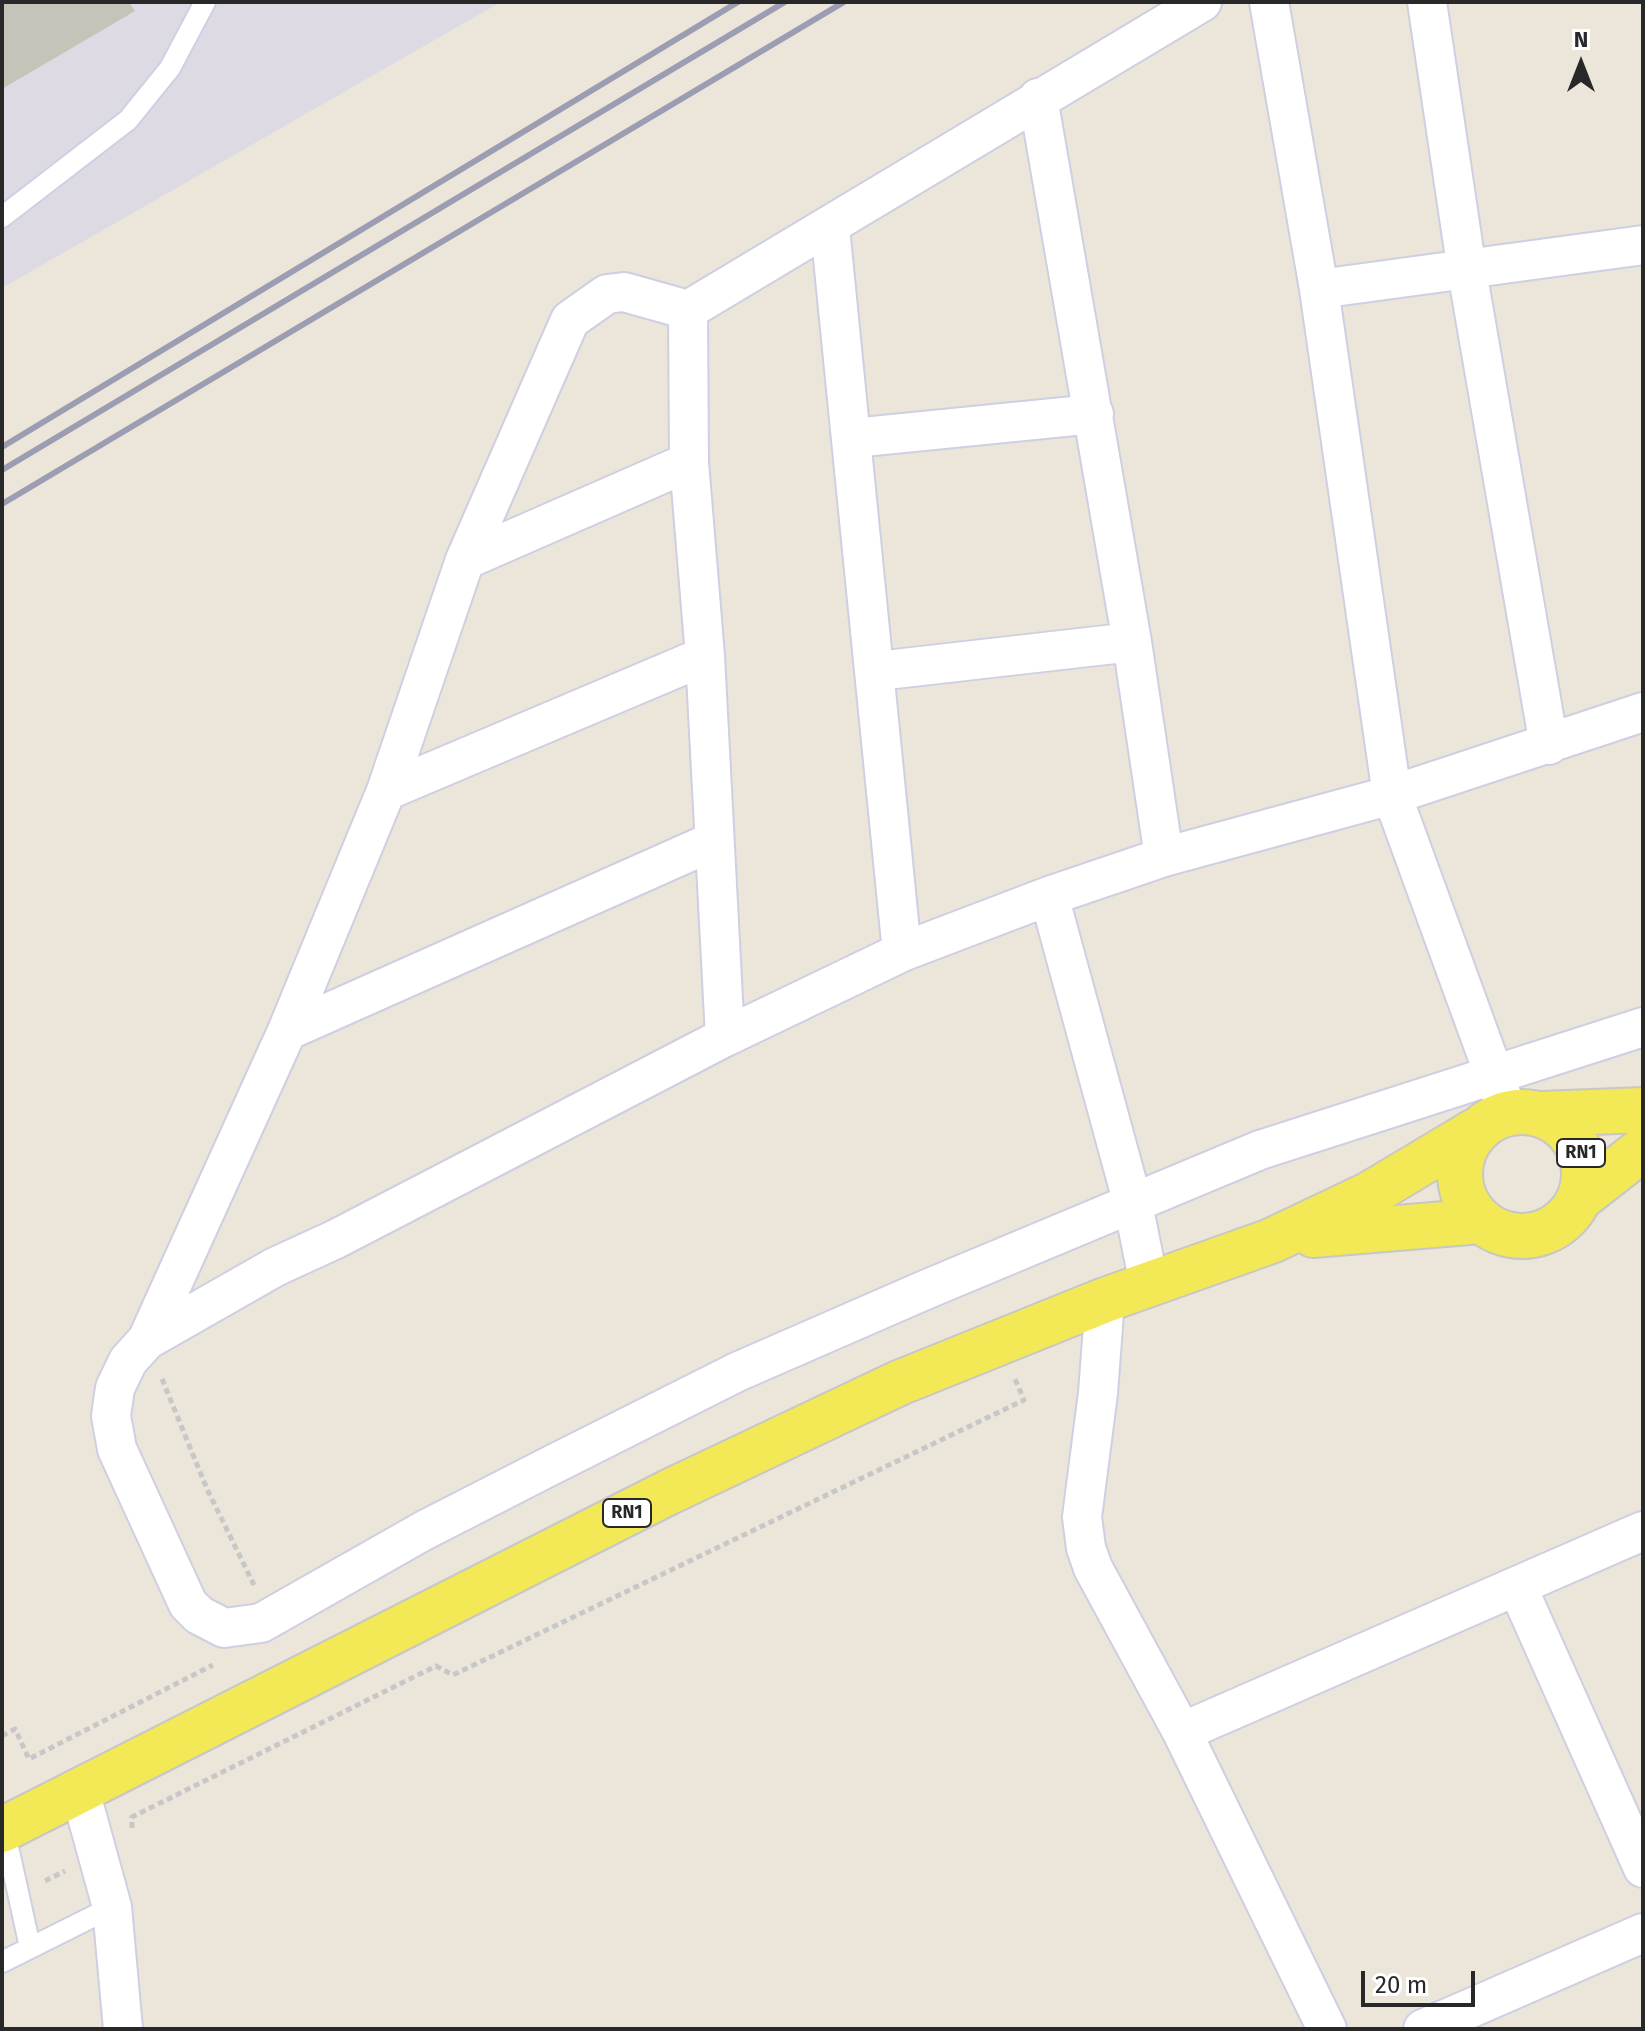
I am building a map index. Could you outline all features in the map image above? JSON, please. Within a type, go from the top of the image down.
[{"type":"main road","name":"RN1","points":[[3,1830],[684,1485],[899,1383],[1105,1300],[1271,1241],[1368,1195],[1504,1108],[1643,1110]]},
{"type":"main road","name":"RN1","points":[[1271,1241],[1376,1227],[1481,1221],[1497,1232],[1516,1236],[1536,1235],[1554,1228],[1568,1216],[1579,1199],[1584,1179],[1579,1148],[1559,1124],[1504,1108]]},
{"type":"main road","points":[[1481,1221],[1466,1201],[1459,1178],[1460,1161],[1504,1108]]},
{"type":"main road","name":"RN1","points":[[1579,1199],[1643,1149]]},
{"type":"street","points":[[1202,2],[1038,98],[830,228],[688,310],[624,292],[607,294],[570,320],[465,560],[386,791],[287,1031],[147,1340],[128,1361],[115,1388],[111,1416],[117,1449],[136,1496],[188,1604],[199,1615],[224,1628],[243,1628],[270,1617],[423,1531],[737,1372],[1260,1150],[1504,1108],[1643,1027]]},
{"type":"street","points":[[1269,2],[1319,289],[1392,795],[1504,1108]]},
{"type":"street","points":[[1427,2],[1467,271],[1549,745]]},
{"type":"street","points":[[1038,98],[1132,642],[1164,857]]},
{"type":"street","points":[[830,228],[877,671],[902,952]]},
{"type":"street","points":[[1319,289],[1643,245]]},
{"type":"street","points":[[688,310],[689,462],[705,656],[725,1037]]},
{"type":"street","points":[[853,438],[1094,414]]},
{"type":"street","points":[[465,560],[689,462]]},
{"type":"street","points":[[877,671],[1132,642]]},
{"type":"street","points":[[386,791],[705,656]]},
{"type":"street","points":[[147,1340],[275,1267],[336,1239],[725,1037],[902,952],[1049,896],[1164,857],[1392,795],[1643,712]]},
{"type":"street","points":[[287,1031],[714,841]]},
{"type":"street","points":[[1049,896],[1133,1204],[1149,1284]]},
{"type":"street","points":[[1105,1300],[1098,1393],[1082,1517],[1086,1548],[1093,1568],[1182,1732],[1327,2029]]},
{"type":"street","points":[[1182,1732],[1643,1531]]},
{"type":"street","points":[[1517,1586],[1643,1868]]},
{"type":"street","points":[[80,1791],[112,1907],[123,2029]]},
{"type":"street","points":[[1423,2029],[1643,1933]]},
{"type":"lane","points":[[2,217],[128,120],[170,68],[205,2]]},
{"type":"lane","points":[[3,1830],[30,1947]]},
{"type":"lane","points":[[2,1962],[112,1907]]},
{"type":"path","points":[[147,1340],[207,1489],[270,1617]]},
{"type":"path","points":[[19,1895],[132,1834],[132,1817],[436,1666],[453,1675],[1024,1400]]},
{"type":"shaded area","points":[[2,2],[501,2],[2,288]]},
{"type":"building","points":[[2,2],[129,2],[135,11],[2,89]]},
{"type":"railway","points":[[2,447],[738,2]]},
{"type":"railway","points":[[2,470],[785,2]]},
{"type":"railway","points":[[2,504],[844,2]]}]
